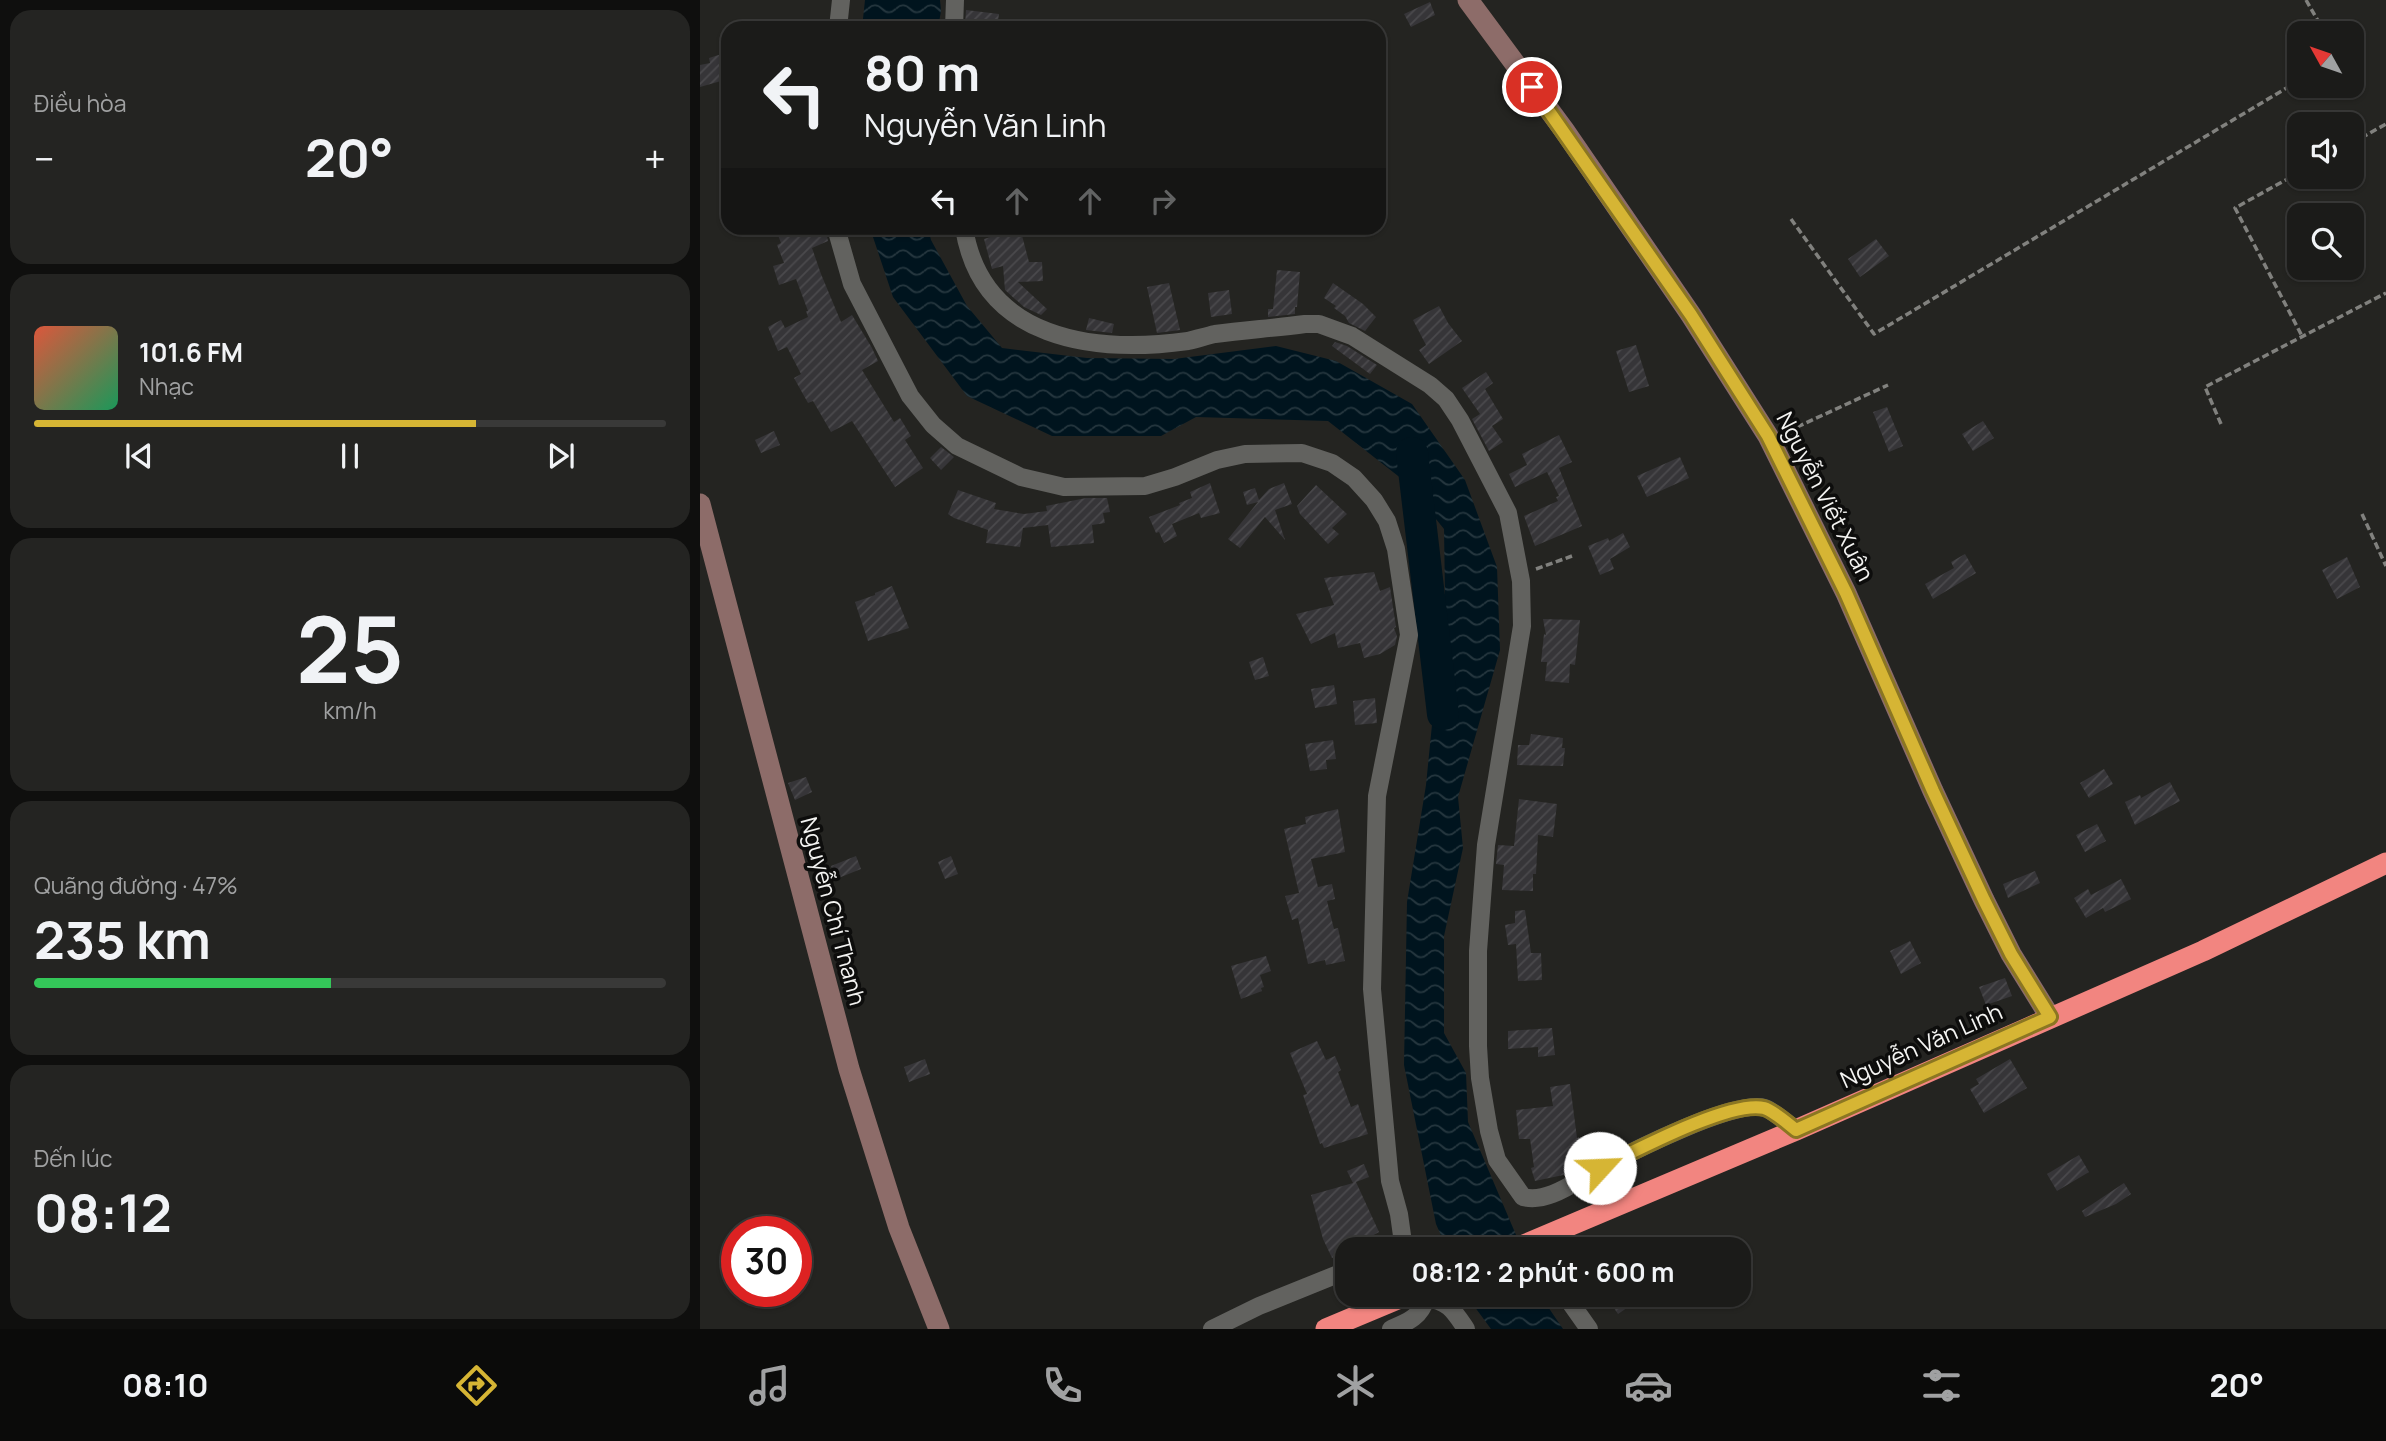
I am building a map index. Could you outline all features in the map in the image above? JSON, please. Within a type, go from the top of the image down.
[{"type":"highway","name":"Nguyễn Văn Linh","points":[[1542,1237],[1796,1130],[2203,951],[2386,863]]},
{"type":"highway","points":[[1326,1329],[1381,1307]]},
{"type":"street","points":[[839,21],[841,0]]},
{"type":"street","points":[[954,21],[955,0]]},
{"type":"street","name":"Nguyễn Viết Xuân","points":[[1468,0],[1587,164],[1691,315],[1768,436],[1846,593],[1984,900],[2011,954],[2050,1017]]},
{"type":"street","points":[[838,235],[852,284],[910,396],[933,425],[957,446],[1021,477],[1064,487],[1145,486],[1217,460],[1245,454],[1302,453],[1332,463],[1354,478],[1374,500],[1387,520],[1396,549],[1409,635],[1377,796],[1372,989],[1390,1181],[1402,1237]]},
{"type":"street","points":[[966,235],[971,258],[994,297],[1010,312],[1027,322],[1071,340],[1095,344],[1138,345],[1319,324],[1352,336],[1380,351],[1430,385],[1446,399],[1460,420],[1507,513],[1521,581],[1522,626],[1486,845],[1478,951],[1478,1046],[1480,1078],[1497,1160],[1523,1197],[1533,1200],[1550,1195],[1600,1168],[1687,1128],[1738,1109],[1766,1108],[1796,1130]]},
{"type":"street","name":"Nguyễn Chí Thanh","points":[[700,504],[849,1069],[899,1228],[942,1328]]},
{"type":"street","points":[[1212,1329],[1259,1306],[1335,1275]]},
{"type":"street","points":[[1391,1329],[1420,1314],[1420,1307]]},
{"type":"street","points":[[1450,1307],[1466,1329]]},
{"type":"street","points":[[1573,1307],[1589,1329]]},
{"type":"path","points":[[2306,0],[2318,21]]},
{"type":"path","points":[[1791,219],[1874,334],[2287,88]]},
{"type":"path","points":[[2364,136],[2386,124]]},
{"type":"path","points":[[2287,179],[2235,208],[2302,336]]},
{"type":"path","points":[[2221,424],[2205,387],[2386,293]]},
{"type":"path","points":[[1797,427],[1888,385]]},
{"type":"path","points":[[2362,514],[2386,566]]},
{"type":"path","points":[[1521,581],[1527,573],[1572,556]]},
{"type":"water","points":[[865,0],[940,0],[939,21],[863,21]]},
{"type":"water","points":[[872,235],[930,235],[967,306],[1002,348],[1087,358],[1174,359],[1276,346],[1336,361],[1412,404],[1465,480],[1497,567],[1500,650],[1458,797],[1463,848],[1444,936],[1444,1033],[1466,1073],[1468,1122],[1517,1237],[1442,1237],[1436,1224],[1404,1065],[1407,902],[1426,785],[1445,594],[1444,529],[1407,483],[1328,421],[1196,417],[1161,436],[1052,436],[967,396],[893,297]]},
{"type":"water","points":[[1475,1307],[1548,1307],[1563,1329],[1491,1329]]},
{"type":"building","points":[[1430,2],[1435,15],[1411,27],[1404,14]]},
{"type":"building","points":[[966,10],[999,14],[998,21],[965,21]]},
{"type":"building","points":[[721,54],[721,81],[700,87],[700,65],[710,63],[709,58]]},
{"type":"building","points":[[778,235],[827,235],[828,241],[812,248],[821,274],[841,322],[852,315],[872,348],[878,361],[862,370],[894,422],[900,418],[911,436],[905,440],[923,468],[895,487],[852,421],[831,432],[813,401],[808,403],[794,378],[801,374],[787,347],[778,351],[768,327],[781,320],[785,328],[808,317],[796,279],[779,285],[773,266],[784,263],[777,245],[781,243]]},
{"type":"building","points":[[997,235],[1022,235],[1029,262],[1042,262],[1043,281],[1018,282],[1047,309],[1041,315],[1024,307],[1005,290],[1003,266],[992,269],[984,239]]},
{"type":"building","points":[[1876,239],[1889,256],[1860,277],[1848,259]]},
{"type":"building","points":[[1277,270],[1300,272],[1297,307],[1295,314],[1268,317],[1268,309],[1273,309]]},
{"type":"building","points":[[1169,283],[1180,330],[1157,333],[1147,287]]},
{"type":"building","points":[[1333,283],[1363,304],[1376,317],[1365,331],[1349,323],[1345,316],[1334,308],[1336,306],[1324,298]]},
{"type":"building","points":[[1229,290],[1232,314],[1211,317],[1208,293]]},
{"type":"building","points":[[1439,306],[1462,341],[1429,364],[1419,350],[1426,345],[1413,320]]},
{"type":"building","points":[[1089,318],[1114,324],[1112,333],[1086,330]]},
{"type":"building","points":[[1335,342],[1347,346],[1377,365],[1370,374],[1332,346]]},
{"type":"building","points":[[1636,345],[1649,386],[1629,392],[1616,351]]},
{"type":"building","points":[[1486,372],[1493,383],[1485,389],[1503,419],[1492,426],[1503,442],[1489,451],[1472,419],[1480,414],[1462,388]]},
{"type":"building","points":[[1887,407],[1903,446],[1889,452],[1873,412]]},
{"type":"building","points":[[1983,421],[1994,438],[1973,451],[1962,434]]},
{"type":"building","points":[[774,431],[780,445],[761,453],[755,440]]},
{"type":"building","points":[[1559,435],[1572,462],[1559,468],[1582,526],[1535,546],[1524,516],[1558,501],[1556,497],[1559,496],[1547,472],[1515,487],[1509,474],[1527,465],[1522,454]]},
{"type":"building","points":[[941,447],[954,457],[941,470],[930,458]]},
{"type":"building","points":[[1680,457],[1689,478],[1647,497],[1637,476]]},
{"type":"building","points":[[1210,483],[1220,513],[1201,518],[1199,513],[1172,524],[1177,536],[1164,543],[1149,517],[1180,505],[1179,503],[1192,498],[1190,492]]},
{"type":"building","points":[[1284,483],[1292,504],[1275,510],[1285,540],[1265,517],[1240,548],[1228,539],[1258,502],[1247,505],[1243,492],[1255,488],[1259,500],[1269,489]]},
{"type":"building","points":[[1316,485],[1347,514],[1332,528],[1339,534],[1328,544],[1300,514],[1297,506]]},
{"type":"building","points":[[958,490],[996,503],[994,509],[1024,514],[1047,511],[1046,506],[1086,498],[1107,498],[1110,512],[1103,513],[1105,523],[1092,525],[1094,543],[1051,547],[1048,525],[1023,528],[1020,547],[986,543],[988,530],[948,514]]},
{"type":"building","points":[[1623,533],[1630,547],[1610,559],[1614,569],[1600,575],[1588,546],[1608,538],[1609,541]]},
{"type":"building","points":[[1965,554],[1976,573],[1933,599],[1925,584],[1954,568],[1951,562]]},
{"type":"building","points":[[2347,557],[2360,587],[2337,599],[2322,570]]},
{"type":"building","points":[[1374,572],[1380,591],[1390,587],[1397,636],[1395,645],[1380,654],[1364,658],[1360,643],[1338,648],[1335,633],[1311,644],[1296,614],[1334,605],[1324,578]]},
{"type":"building","points":[[892,586],[909,628],[868,641],[855,602]]},
{"type":"building","points":[[1543,619],[1580,620],[1575,665],[1570,664],[1569,683],[1545,681],[1547,662],[1541,662],[1544,634],[1546,635]]},
{"type":"building","points":[[1263,657],[1269,676],[1255,680],[1249,662]]},
{"type":"building","points":[[1334,685],[1337,704],[1315,708],[1311,689]]},
{"type":"building","points":[[1375,698],[1377,723],[1355,725],[1353,701]]},
{"type":"building","points":[[1531,734],[1563,738],[1563,766],[1517,765],[1518,745],[1529,745]]},
{"type":"building","points":[[1333,740],[1336,759],[1326,760],[1327,769],[1310,771],[1305,744]]},
{"type":"building","points":[[2104,769],[2113,784],[2089,798],[2080,783]]},
{"type":"building","points":[[806,777],[812,792],[795,800],[788,783]]},
{"type":"building","points":[[2170,782],[2180,801],[2135,825],[2125,802],[2140,795],[2141,798]]},
{"type":"building","points":[[1519,799],[1557,804],[1553,837],[1538,835],[1533,891],[1502,890],[1504,865],[1496,864],[1498,845],[1514,846]]},
{"type":"building","points":[[1338,809],[1345,852],[1311,859],[1318,887],[1332,884],[1335,899],[1327,901],[1334,929],[1338,928],[1345,961],[1326,965],[1325,960],[1308,964],[1298,918],[1292,920],[1285,896],[1299,893],[1284,829],[1306,824],[1305,817]]},
{"type":"building","points":[[2097,824],[2106,841],[2085,852],[2076,835]]},
{"type":"building","points":[[856,856],[861,869],[836,879],[831,866]]},
{"type":"building","points":[[951,856],[958,874],[945,879],[938,862]]},
{"type":"building","points":[[2035,871],[2040,883],[2008,898],[2003,884]]},
{"type":"building","points":[[2121,879],[2131,899],[2105,912],[2103,908],[2086,918],[2074,898],[2088,889],[2091,895]]},
{"type":"building","points":[[1525,910],[1531,953],[1541,953],[1542,980],[1518,981],[1516,944],[1508,945],[1505,925],[1515,923],[1515,911]]},
{"type":"building","points":[[1910,941],[1921,963],[1901,974],[1890,951]]},
{"type":"building","points":[[1266,956],[1271,971],[1260,975],[1264,987],[1261,988],[1262,991],[1241,999],[1231,966]]},
{"type":"building","points":[[2005,978],[2012,996],[1986,1005],[1979,987]]},
{"type":"building","points":[[1552,1028],[1555,1055],[1538,1057],[1538,1047],[1508,1049],[1508,1031]]},
{"type":"building","points":[[1317,1041],[1326,1060],[1335,1056],[1351,1107],[1358,1104],[1368,1134],[1324,1148],[1322,1143],[1320,1144],[1303,1095],[1307,1094],[1290,1053]]},
{"type":"building","points":[[925,1059],[930,1074],[909,1082],[904,1067]]},
{"type":"building","points":[[2010,1059],[2027,1088],[1984,1113],[1970,1089],[1979,1084],[1976,1079]]},
{"type":"building","points":[[1570,1084],[1577,1138],[1579,1137],[1582,1146],[1584,1145],[1588,1158],[1572,1163],[1574,1170],[1568,1174],[1535,1181],[1531,1168],[1534,1167],[1530,1139],[1519,1139],[1516,1110],[1553,1106],[1550,1087]]},
{"type":"building","points":[[2079,1155],[2089,1172],[2057,1191],[2047,1174]]},
{"type":"building","points":[[1364,1164],[1369,1177],[1356,1182],[1379,1232],[1370,1237],[1335,1237],[1335,1256],[1332,1258],[1323,1239],[1311,1195],[1353,1183],[1347,1171]]},
{"type":"building","points":[[2124,1183],[2131,1194],[2116,1204],[2085,1217],[2082,1211]]},
{"type":"building","points":[[1613,1307],[1628,1307],[1618,1314]]},
{"type":"waterway","points":[[1412,453],[1443,714]]},
{"type":"route","points":[[1532,87],[1691,315],[1768,436],[1846,593],[1984,900],[2011,954],[2050,1017],[1796,1130],[1766,1108],[1738,1109],[1687,1128],[1600,1168]]}]
